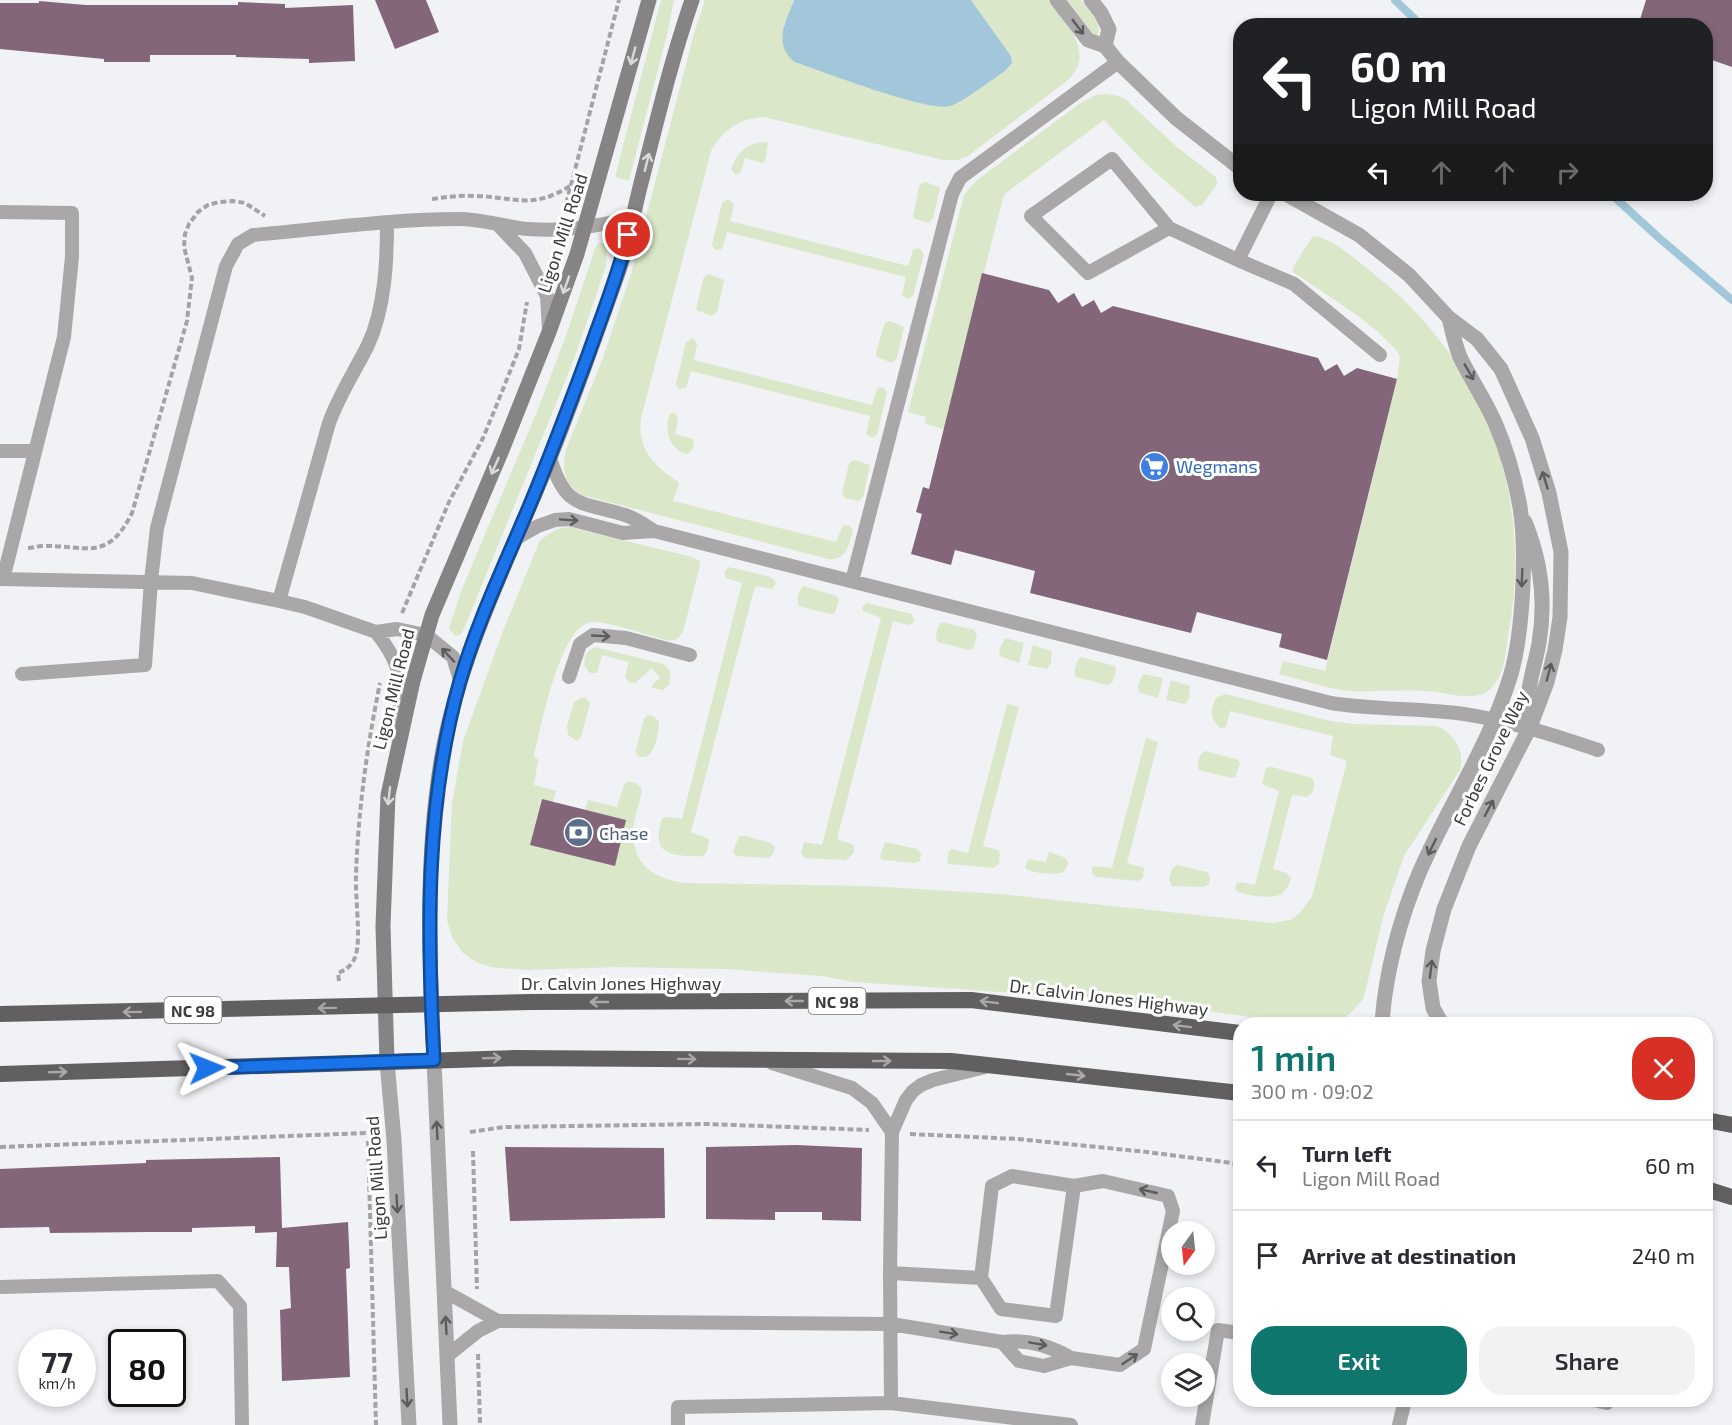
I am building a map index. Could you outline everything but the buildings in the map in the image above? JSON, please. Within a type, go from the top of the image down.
[{"type":"highway","name":"Dr. Calvin Jones Highway","points":[[0,1014],[532,1002],[971,1000],[1233,1032]]},
{"type":"highway","points":[[0,1074],[516,1058],[951,1061],[1233,1092]]},
{"type":"highway","points":[[1713,1121],[1732,1125]]},
{"type":"highway","points":[[1713,1191],[1732,1196]]},
{"type":"main road","name":"Ligon Mill Road","points":[[387,1062],[383,926],[388,795],[412,681],[426,635],[452,566],[549,332],[585,229],[648,0]]},
{"type":"main road","points":[[434,1060],[431,1005],[430,872],[442,754],[460,680],[486,609],[550,458],[620,268],[674,53],[692,0]]},
{"type":"street","points":[[1058,0],[1088,40],[1105,46],[1118,62],[1176,118],[1233,163]]},
{"type":"street","points":[[1091,0],[1109,29],[1105,46]]},
{"type":"street","name":"Forbes Grove Way","points":[[1298,201],[1359,235],[1409,275],[1449,318],[1477,339],[1501,369],[1532,438],[1549,493],[1561,552],[1560,617],[1547,682],[1530,728],[1468,846],[1444,909],[1433,951],[1429,981],[1433,1008],[1438,1017]]},
{"type":"street","name":"Forbes Grove Way","points":[[1383,1017],[1391,967],[1404,917],[1420,871],[1475,764],[1511,673],[1521,604],[1520,508],[1511,466],[1478,386],[1460,356],[1449,318]]},
{"type":"street","points":[[1520,508],[1534,543],[1543,612],[1527,702],[1530,728]]},
{"type":"street","points":[[434,1060],[450,1425]]},
{"type":"street","name":"Ligon Mill Road","points":[[387,1062],[409,1425]]},
{"type":"lane","points":[[852,581],[952,194],[960,178],[1118,62]]},
{"type":"lane","points":[[1169,228],[1088,273],[1031,216],[1112,159],[1169,228],[1294,284],[1380,355]]},
{"type":"lane","points":[[1238,260],[1268,201]]},
{"type":"lane","points":[[0,212],[72,213],[72,257],[64,337],[2,579],[192,583],[279,601],[305,607],[376,632],[397,630],[426,635],[453,657],[460,680]]},
{"type":"lane","points":[[22,674],[145,665],[157,528],[226,266],[238,244],[253,235],[417,219],[466,219],[529,229],[585,229],[633,218]]},
{"type":"lane","points":[[279,601],[329,423],[339,396],[368,344],[377,318],[387,260],[387,223]]},
{"type":"lane","points":[[498,225],[525,253],[547,296],[549,332]]},
{"type":"lane","points":[[0,451],[35,451]]},
{"type":"lane","points":[[550,458],[557,479],[566,494],[573,499],[582,504],[628,515],[654,531],[1331,703],[1367,708],[1462,714],[1494,719],[1598,750]]},
{"type":"lane","points":[[515,539],[538,526],[555,520],[569,519],[623,533],[654,531]]},
{"type":"lane","points":[[376,632],[390,650],[397,665],[400,682],[399,739]]},
{"type":"lane","points":[[569,676],[580,644],[592,635],[626,638],[690,655]]},
{"type":"lane","points":[[761,1060],[852,1088],[872,1103],[892,1132]]},
{"type":"lane","points":[[891,1403],[892,1132],[906,1101],[921,1085],[990,1066]]},
{"type":"lane","points":[[447,1356],[478,1331],[498,1321],[891,1324],[1002,1342],[1018,1340],[1052,1346],[1071,1358],[1120,1365],[1144,1349],[1173,1211],[1168,1196],[1103,1181],[1074,1186],[1012,1176],[992,1186],[981,1278],[1001,1310],[1056,1316],[1074,1186]]},
{"type":"lane","points":[[890,1273],[981,1278]]},
{"type":"lane","points":[[0,1287],[218,1281],[240,1306],[242,1425]]},
{"type":"lane","points":[[444,1291],[498,1321]]},
{"type":"lane","points":[[1202,1425],[1218,1330],[1233,1332]]},
{"type":"lane","points":[[1002,1342],[1019,1361],[1044,1366],[1071,1358]]},
{"type":"lane","points":[[678,1425],[678,1407],[891,1403],[1071,1425]]},
{"type":"lane","points":[[1399,1425],[1403,1407]]},
{"type":"path","points":[[564,212],[619,0]]},
{"type":"path","points":[[429,199],[473,195],[525,202],[537,201],[558,194],[571,186]]},
{"type":"path","points":[[32,548],[41,546],[91,549],[104,546],[114,539],[126,525],[132,513],[187,321],[192,278],[184,247],[189,224],[198,212],[208,206],[233,201],[245,203],[271,219]]},
{"type":"path","points":[[401,614],[449,502],[491,419],[519,349],[530,294]]},
{"type":"path","points":[[339,981],[338,973],[352,963],[357,946],[356,877],[362,785],[380,680]]},
{"type":"path","points":[[352,963],[358,967]]},
{"type":"path","points":[[470,1132],[504,1127],[707,1124],[874,1131]]},
{"type":"path","points":[[0,1147],[367,1133]]},
{"type":"path","points":[[909,1134],[1018,1139],[1233,1163]]},
{"type":"path","points":[[368,1141],[376,1425]]},
{"type":"path","points":[[473,1150],[477,1290]]},
{"type":"path","points":[[478,1344],[480,1425]]},
{"type":"green space","points":[[661,0],[674,0],[629,181],[615,177]]},
{"type":"green space","points":[[705,0],[794,0],[784,25],[794,62],[898,97],[938,106],[950,106],[963,100],[1005,71],[1011,63],[1011,56],[971,0],[1048,0],[1069,28],[1079,49],[1080,59],[1076,70],[1068,80],[968,156],[958,160],[943,160],[764,117],[747,120],[733,126],[711,151],[641,418],[642,439],[654,463],[679,484],[673,501],[836,542],[843,525],[850,526],[853,530],[846,551],[834,559],[582,495],[571,486],[565,474],[564,461],[567,447],[603,358],[631,274],[695,30]]},
{"type":"green space","points":[[1067,0],[1081,0],[1091,12],[1098,26],[1098,36],[1095,37]]},
{"type":"green space","points":[[1096,95],[1119,96],[1126,100],[1177,147],[1216,177],[1217,184],[1202,205],[1195,207],[1147,165],[1104,120],[1006,193],[944,429],[925,424],[926,417],[908,412],[964,195],[976,181],[1079,104]]},
{"type":"green space","points":[[768,143],[765,161],[762,163],[745,158],[741,172],[736,175],[731,170],[739,155],[752,145]]},
{"type":"green space","points":[[926,182],[940,188],[933,219],[928,223],[913,218],[919,186]]},
{"type":"green space","points":[[729,199],[734,205],[730,221],[908,266],[913,250],[919,248],[924,254],[913,296],[908,299],[902,295],[906,277],[727,232],[722,249],[715,250],[712,245],[722,203]]},
{"type":"green space","points":[[1313,236],[1328,240],[1345,251],[1413,309],[1446,348],[1472,391],[1493,436],[1507,484],[1514,533],[1515,584],[1502,668],[1496,682],[1485,693],[1464,696],[1418,690],[1345,690],[1279,674],[1283,661],[1325,671],[1397,379],[1400,357],[1377,331],[1293,272],[1293,267]]},
{"type":"green space","points":[[599,243],[607,247],[606,266],[573,362],[463,631],[460,635],[455,636],[449,628],[462,589],[538,409]]},
{"type":"green space","points":[[709,274],[724,280],[717,312],[712,316],[696,310],[703,279]]},
{"type":"green space","points":[[890,321],[904,327],[897,358],[892,363],[877,357],[876,353],[884,325]]},
{"type":"green space","points":[[693,338],[697,344],[694,360],[872,405],[877,389],[883,387],[887,393],[877,435],[872,438],[866,434],[870,416],[691,371],[686,388],[679,389],[676,384],[686,342]]},
{"type":"green space","points":[[672,413],[675,413],[678,419],[675,434],[693,439],[693,448],[686,454],[675,448],[669,438],[668,421]]},
{"type":"green space","points":[[855,460],[870,465],[863,497],[858,501],[845,498],[842,492],[849,464]]},
{"type":"green space","points":[[569,527],[692,557],[700,561],[700,565],[683,632],[677,639],[669,641],[619,626],[592,622],[581,627],[571,639],[554,679],[534,756],[538,760],[534,785],[556,791],[553,802],[541,799],[530,845],[626,820],[585,810],[588,800],[617,807],[624,785],[632,782],[642,789],[633,828],[634,846],[643,864],[659,876],[669,880],[690,883],[867,886],[1000,894],[1273,923],[1290,920],[1298,915],[1312,897],[1347,761],[1330,755],[1333,736],[1230,711],[1226,727],[1221,728],[1214,721],[1212,714],[1217,697],[1226,694],[1330,721],[1353,724],[1437,726],[1454,738],[1460,750],[1460,770],[1404,856],[1383,917],[1364,997],[1344,1017],[1250,1017],[1123,1002],[853,982],[822,976],[725,969],[619,967],[526,970],[491,967],[476,962],[463,953],[452,937],[447,920],[452,804],[463,741],[503,631],[540,540],[561,528]]},
{"type":"green space","points":[[728,567],[771,577],[776,584],[772,589],[755,586],[691,832],[709,839],[707,851],[701,856],[673,854],[662,848],[659,828],[662,818],[682,819],[742,583],[726,578],[724,573]]},
{"type":"green space","points":[[803,586],[837,596],[839,600],[835,613],[830,614],[799,606],[798,596]]},
{"type":"green space","points":[[866,603],[912,614],[914,619],[909,625],[893,621],[837,839],[854,845],[854,853],[846,860],[805,858],[801,853],[804,842],[822,845],[881,618],[863,611],[862,608]]},
{"type":"green space","points":[[942,622],[974,630],[977,636],[973,649],[938,642],[937,631]]},
{"type":"green space","points":[[1005,638],[1024,643],[1019,663],[1000,656],[999,650]]},
{"type":"green space","points":[[1033,645],[1052,651],[1051,663],[1047,669],[1028,665]]},
{"type":"green space","points":[[595,647],[663,664],[670,670],[670,684],[663,690],[652,688],[652,685],[660,678],[652,668],[635,683],[628,682],[625,676],[629,662],[602,655],[597,673],[590,673],[584,661],[587,653]]},
{"type":"green space","points":[[1081,657],[1115,666],[1116,671],[1112,683],[1107,685],[1076,677],[1076,666]]},
{"type":"green space","points":[[1143,674],[1163,678],[1158,698],[1139,692],[1138,685]]},
{"type":"green space","points":[[1171,680],[1190,686],[1189,699],[1185,704],[1166,700]]},
{"type":"green space","points":[[586,698],[590,703],[581,737],[577,741],[568,735],[567,726],[574,702]]},
{"type":"green space","points":[[1007,704],[1019,707],[983,846],[998,850],[999,864],[993,868],[947,863],[951,849],[968,853]]},
{"type":"green space","points":[[648,715],[659,721],[658,735],[651,753],[640,757],[636,750],[644,719]]},
{"type":"green space","points":[[1146,738],[1158,742],[1127,863],[1144,868],[1143,878],[1138,881],[1097,877],[1092,874],[1092,867],[1112,868]]},
{"type":"green space","points":[[1205,751],[1239,760],[1240,764],[1235,777],[1199,770],[1199,759]]},
{"type":"green space","points":[[1272,767],[1312,778],[1315,784],[1312,793],[1307,797],[1292,795],[1273,869],[1287,873],[1291,879],[1283,893],[1266,897],[1235,890],[1236,884],[1242,882],[1255,885],[1279,791],[1262,784],[1266,768]]},
{"type":"green space","points":[[739,836],[771,843],[775,848],[773,854],[769,858],[736,856],[733,851]]},
{"type":"green space","points":[[885,842],[917,849],[921,854],[920,861],[914,863],[882,860],[880,856]]},
{"type":"green space","points":[[1049,852],[1066,858],[1068,863],[1064,872],[1033,872],[1025,868],[1028,859],[1046,862]]},
{"type":"green space","points":[[1177,865],[1207,872],[1210,877],[1209,884],[1204,887],[1172,886],[1169,880],[1172,869]]},
{"type":"water","points":[[794,0],[971,0],[1011,56],[1012,63],[1005,71],[978,90],[950,106],[938,106],[899,98],[794,62],[788,55],[782,40]]},
{"type":"waterway","points":[[1395,0],[1414,18]]},
{"type":"waterway","points":[[1619,201],[1732,300]]},
{"type":"place","name":"Wegmans","points":[[1155,466]]},
{"type":"place","name":"Chase","points":[[578,833]]},
{"type":"route","points":[[207,1068],[434,1060],[431,1005],[430,872],[442,754],[460,680],[486,609],[550,458],[620,268],[628,235]]}]
